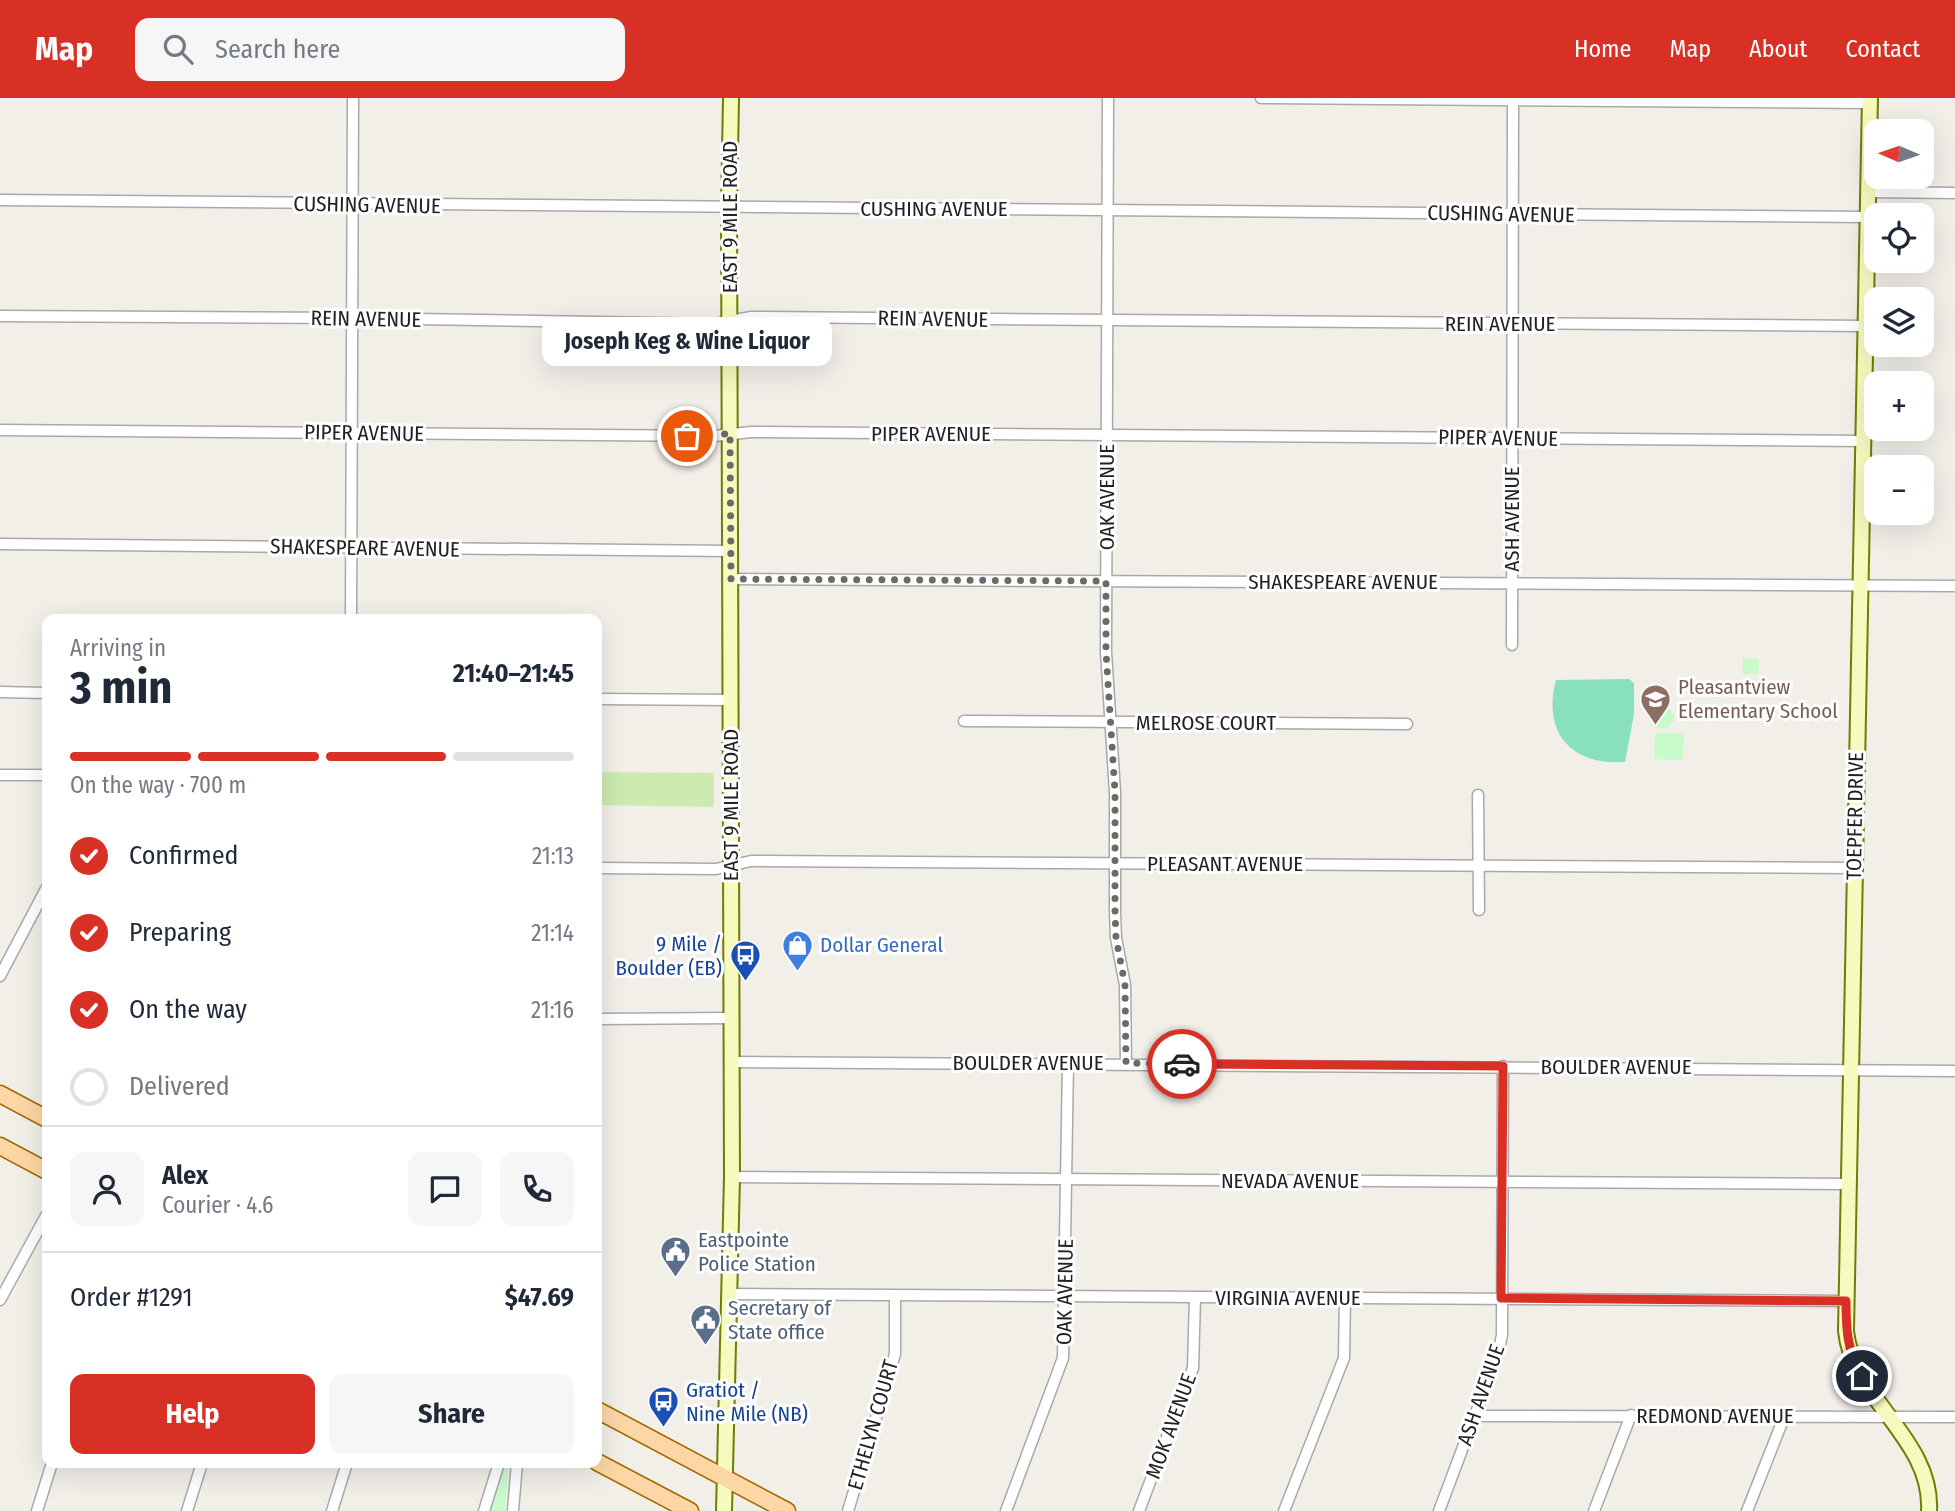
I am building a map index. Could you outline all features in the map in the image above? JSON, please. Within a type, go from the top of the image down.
[{"type":"main road","points":[[0,1094],[42,1116]]},
{"type":"main road","points":[[0,1146],[42,1168]]},
{"type":"main road","points":[[602,1413],[787,1511]]},
{"type":"main road","points":[[602,1465],[690,1511]]},
{"type":"street","points":[[351,614],[353,98]]},
{"type":"street","name":"EAST 9 MILE ROAD","points":[[724,1511],[732,1177],[729,208],[731,98]]},
{"type":"street","name":"OAK AVENUE","points":[[1108,98],[1106,652],[1116,863],[1116,938],[1125,985],[1126,1063]]},
{"type":"street","points":[[1261,98],[1870,100]]},
{"type":"street","name":"ASH AVENUE","points":[[1512,645],[1513,99]]},
{"type":"street","name":"TOEPFER DRIVE","points":[[1868,203],[1870,100]]},
{"type":"street","points":[[1868,192],[1955,193]]},
{"type":"street","name":"CUSHING AVENUE","points":[[0,200],[1864,217]]},
{"type":"street","name":"REIN AVENUE","points":[[0,316],[715,324],[751,317],[1864,326]]},
{"type":"street","name":"TOEPFER DRIVE","points":[[1865,357],[1846,1331],[1851,1356],[1886,1415],[1920,1462],[1929,1490],[1929,1511]]},
{"type":"street","name":"PIPER AVENUE","points":[[0,430],[1862,441]]},
{"type":"street","name":"SHAKESPEARE AVENUE","points":[[0,544],[730,551]]},
{"type":"street","name":"SHAKESPEARE AVENUE","points":[[731,579],[1955,586]]},
{"type":"street","points":[[0,692],[42,693]]},
{"type":"street","points":[[602,699],[731,700]]},
{"type":"street","name":"MELROSE COURT","points":[[964,721],[1407,724]]},
{"type":"street","points":[[0,775],[42,775]]},
{"type":"street","points":[[1478,794],[1479,910]]},
{"type":"street","name":"PLEASANT AVENUE","points":[[602,868],[716,869],[751,862],[1854,868]]},
{"type":"street","points":[[0,976],[42,896]]},
{"type":"street","points":[[602,1019],[732,1018]]},
{"type":"street","name":"BOULDER AVENUE","points":[[732,1062],[1955,1071]]},
{"type":"street","name":"OAK AVENUE","points":[[1006,1511],[1063,1358],[1068,1063]]},
{"type":"street","name":"ASH AVENUE","points":[[1439,1511],[1476,1416],[1502,1335],[1503,1066]]},
{"type":"street","name":"NEVADA AVENUE","points":[[732,1177],[1849,1184]]},
{"type":"street","points":[[0,1300],[42,1223]]},
{"type":"street","name":"VIRGINIA AVENUE","points":[[731,1294],[1846,1301]]},
{"type":"street","name":"ETHELYN COURT","points":[[848,1511],[895,1354],[895,1296]]},
{"type":"street","name":"MOK AVENUE","points":[[1139,1511],[1193,1368],[1195,1298]]},
{"type":"street","points":[[1284,1511],[1344,1358],[1345,1298]]},
{"type":"street","points":[[1594,1511],[1631,1415]]},
{"type":"street","name":"REDMOND AVENUE","points":[[1476,1416],[1955,1417]]},
{"type":"street","points":[[1748,1511],[1781,1424],[1781,1416]]},
{"type":"street","points":[[37,1511],[50,1468]]},
{"type":"street","points":[[187,1511],[200,1468]]},
{"type":"street","points":[[332,1511],[345,1468]]},
{"type":"street","points":[[484,1511],[497,1468]]},
{"type":"street","points":[[513,1511],[517,1468]]},
{"type":"green space","points":[[1743,658],[1759,659],[1758,674],[1742,674]]},
{"type":"green space","points":[[1629,679],[1634,683],[1634,714],[1625,762],[1606,762],[1576,752],[1557,730],[1553,715],[1556,680]]},
{"type":"green space","points":[[1663,707],[1671,710],[1674,718],[1671,726],[1663,729],[1655,726],[1652,718],[1655,710]]},
{"type":"green space","points":[[1655,733],[1684,733],[1683,760],[1654,759]]},
{"type":"green space","points":[[602,772],[714,773],[714,807],[602,805]]},
{"type":"green space","points":[[503,1468],[509,1468],[505,1511],[490,1511]]},
{"type":"way so far","points":[[687,436],[730,433],[731,579],[1106,581],[1106,652],[1115,792],[1116,938],[1125,985],[1126,1063],[1182,1064]]},
{"type":"place","name":"Joseph Keg & Wine Liquor","points":[[687,436]]},
{"type":"place","name":"Pleasantview Elementary School","points":[[1655,726]]},
{"type":"place","name":"Dollar General","points":[[797,972]]},
{"type":"place","name":"9 Mile / Boulder (EB)","points":[[745,983]]},
{"type":"place","name":"Eastpointe Police Station","points":[[675,1279]]},
{"type":"place","name":"Secretary of State office","points":[[705,1347]]},
{"type":"place","name":"Gratiot / Nine Mile (NB)","points":[[663,1429]]},
{"type":"route","points":[[1182,1064],[1503,1066],[1501,1298],[1846,1301],[1847,1340],[1851,1356],[1862,1376]]}]
